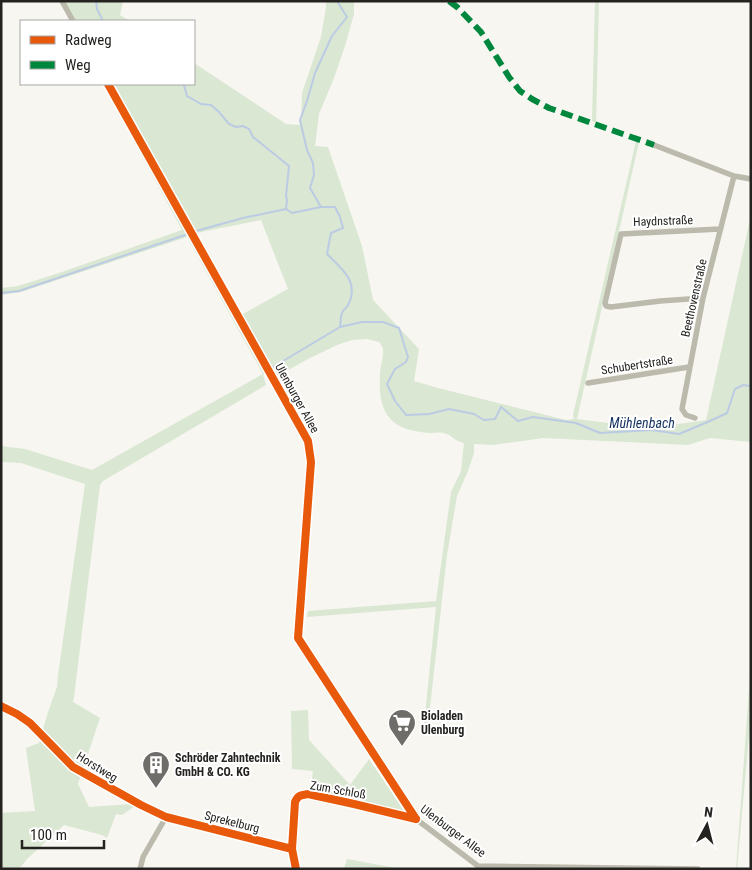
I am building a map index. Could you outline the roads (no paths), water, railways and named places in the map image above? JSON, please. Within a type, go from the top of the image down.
[{"type":"street","points":[[62,1],[72,20]]},
{"type":"street","name":"Ulenburger Allee","points":[[109,85],[308,442],[311,462],[298,638],[416,818],[478,867],[698,869]]},
{"type":"street","points":[[654,145],[734,176],[751,179]]},
{"type":"street","name":"Beethovenstraße","points":[[695,418],[686,415],[682,409],[703,298],[734,176]]},
{"type":"street","name":"Haydnstraße","points":[[703,298],[660,301],[611,308],[606,306],[605,303],[621,234],[720,229]]},
{"type":"street","name":"Schubertstraße","points":[[588,383],[689,367]]},
{"type":"street","name":"Horstweg","points":[[1,706],[30,723],[73,767],[166,817]]},
{"type":"street","name":"Zum Schloß","points":[[296,869],[292,849],[295,802],[300,795],[308,794],[416,818]]},
{"type":"street","points":[[140,869],[143,857],[166,817]]},
{"type":"street","name":"Sprekelburg","points":[[166,817],[292,849]]},
{"type":"waterway","name":"Mühlenbach","points":[[96,1],[97,9],[102,20]]},
{"type":"waterway","points":[[321,207],[310,188],[314,175],[313,163],[307,150],[300,120],[315,73],[332,36],[347,17],[337,1]]},
{"type":"waterway","name":"Mühlenbach","points":[[184,85],[187,96],[201,104],[211,105],[229,124],[249,129],[253,137],[289,166],[286,209],[292,213],[321,207],[335,207],[343,228],[331,233],[327,254],[348,276],[352,289],[348,305],[341,314],[340,327],[362,322],[383,322],[399,328],[408,357],[406,362],[395,369],[387,384],[395,401],[406,415],[429,414],[449,409],[474,414],[484,420],[495,419],[501,407],[518,421],[533,417],[576,423],[600,433],[652,430],[679,434],[727,413],[735,389],[743,385],[751,386]]},
{"type":"waterway","points":[[196,231],[286,209]]},
{"type":"waterway","points":[[1,293],[19,291],[185,235]]},
{"type":"waterway","points":[[273,367],[340,327]]},
{"type":"place","name":"Bioladen Ulenburg","points":[[402,747]]},
{"type":"place","name":"Schröder Zahntechnik GmbH & CO. KG","points":[[156,789]]}]
